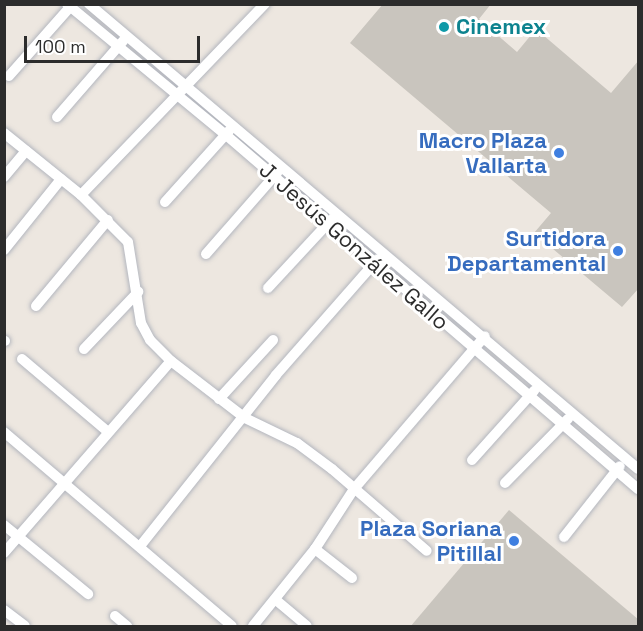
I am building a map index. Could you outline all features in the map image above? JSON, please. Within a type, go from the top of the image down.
[{"type":"street","name":"J. Jesús González Gallo","points":[[89,4],[184,84],[274,176],[328,224],[639,489]]},
{"type":"street","points":[[81,195],[184,84],[265,4]]},
{"type":"street","name":"J. Jesús González Gallo","points":[[69,6],[176,93],[282,166],[639,469]]},
{"type":"street","points":[[9,76],[69,6]]},
{"type":"street","points":[[57,117],[127,37]]},
{"type":"street","points":[[165,202],[230,131]]},
{"type":"street","points":[[4,133],[81,195],[128,242],[138,292],[141,322],[150,340],[171,361],[245,418],[297,443],[427,551]]},
{"type":"street","points":[[4,177],[26,151]]},
{"type":"street","points":[[206,254],[282,166]]},
{"type":"street","points":[[4,250],[61,179]]},
{"type":"street","points":[[268,288],[338,212]]},
{"type":"street","points":[[36,306],[108,220]]},
{"type":"street","points":[[141,545],[245,418],[276,375],[373,263],[385,253]]},
{"type":"street","points":[[84,349],[138,292]]},
{"type":"street","points":[[253,627],[315,549],[354,489],[484,336]]},
{"type":"street","points":[[219,399],[273,340]]},
{"type":"street","points":[[22,359],[107,431]]},
{"type":"street","points":[[4,553],[62,482],[171,361]]},
{"type":"street","points":[[472,460],[539,386]]},
{"type":"street","points":[[505,483],[573,414]]},
{"type":"street","points":[[4,432],[141,545],[232,627]]},
{"type":"street","points":[[564,537],[617,471],[625,457]]},
{"type":"street","points":[[4,525],[88,594]]},
{"type":"street","points":[[315,549],[352,578]]},
{"type":"street","points":[[276,600],[307,627]]},
{"type":"street","points":[[4,610],[25,627]]},
{"type":"street","points":[[115,616],[127,627]]},
{"type":"building","name":"Macro Plaza Vallarta","points":[[383,4],[491,4],[479,19],[517,52],[536,29],[611,93],[639,60],[639,288],[622,307],[534,233],[551,213],[350,43]]},
{"type":"building","name":"Plaza Soriana Pitillal","points":[[509,510],[639,620],[639,627],[410,627]]},
{"type":"place","name":"Cinemex","points":[[444,27]]},
{"type":"place","name":"Macro Plaza Vallarta","points":[[559,153]]},
{"type":"place","name":"Surtidora Departamental","points":[[618,251]]},
{"type":"place","name":"Plaza Soriana Pitillal","points":[[514,541]]}]
